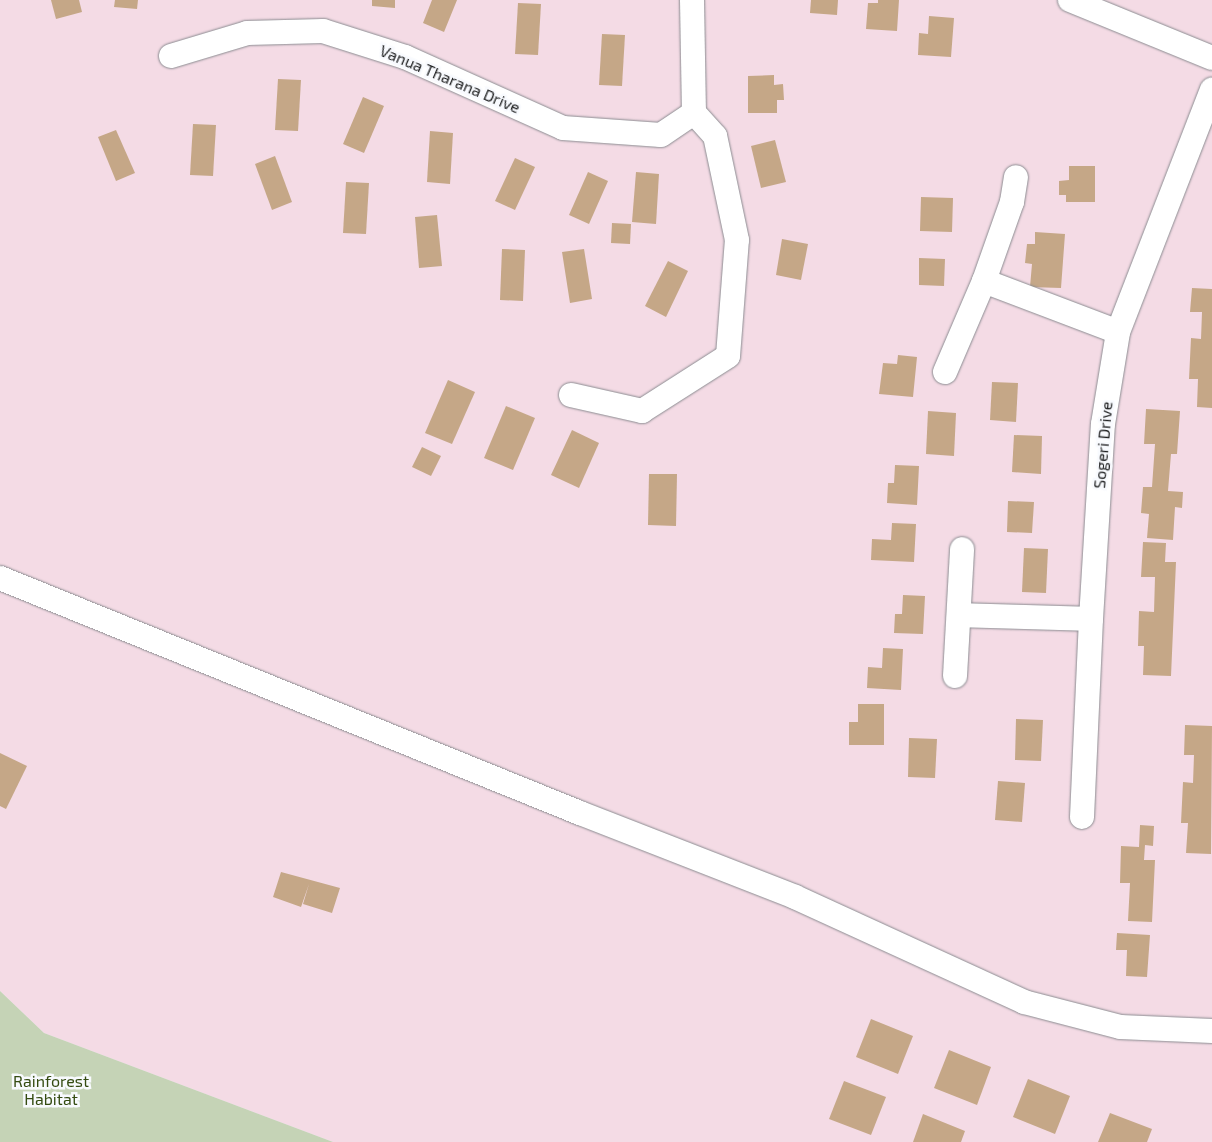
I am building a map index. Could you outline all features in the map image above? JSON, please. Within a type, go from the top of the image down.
[{"type":"street","points":[[571,395],[642,411],[728,356],[737,240],[715,136],[694,112],[692,0]]},
{"type":"street","points":[[1070,0],[1212,58]]},
{"type":"street","name":"Vanua Tharana Drive","points":[[171,56],[247,33],[323,31],[405,58],[563,128],[661,135],[694,112]]},
{"type":"street","name":"Sogeri Drive","points":[[1082,817],[1091,620],[1103,424],[1118,332],[1212,90]]},
{"type":"street","points":[[945,372],[984,280],[1012,202],[1016,177]]},
{"type":"street","points":[[984,280],[1118,332]]},
{"type":"street","points":[[955,676],[962,549]]},
{"type":"street","points":[[0,578],[580,813],[795,897],[1024,1002],[1120,1027],[1212,1030]]},
{"type":"street","points":[[958,615],[1091,620]]},
{"type":"shaded area","points":[[0,0],[1212,0],[1212,1142],[333,1142],[44,1033],[0,991]]},
{"type":"green space","name":"Rainforest Habitat","points":[[0,991],[44,1033],[333,1142],[0,1142]]},
{"type":"building","points":[[51,0],[79,0],[82,12],[56,19]]},
{"type":"building","points":[[115,0],[138,0],[137,9],[114,7]]},
{"type":"building","points":[[372,0],[395,0],[395,8],[372,6]]},
{"type":"building","points":[[432,0],[457,0],[444,32],[423,23]]},
{"type":"building","points":[[811,0],[838,0],[837,15],[810,13]]},
{"type":"building","points":[[878,0],[899,0],[897,31],[866,29],[868,3],[878,3]]},
{"type":"building","points":[[518,3],[541,4],[538,55],[515,54]]},
{"type":"building","points":[[929,16],[954,18],[951,57],[918,55],[919,33],[928,34]]},
{"type":"building","points":[[602,34],[625,35],[622,86],[599,85]]},
{"type":"building","points":[[774,75],[774,85],[783,84],[784,100],[777,100],[777,113],[748,113],[748,76]]},
{"type":"building","points":[[278,79],[301,80],[298,131],[275,130]]},
{"type":"building","points":[[363,97],[384,106],[364,153],[343,144]]},
{"type":"building","points":[[193,124],[216,125],[213,176],[190,175]]},
{"type":"building","points":[[116,130],[135,173],[116,181],[98,137]]},
{"type":"building","points":[[430,131],[453,133],[450,184],[427,182]]},
{"type":"building","points":[[775,140],[786,182],[761,188],[751,146]]},
{"type":"building","points":[[275,156],[292,202],[272,210],[255,164]]},
{"type":"building","points":[[515,158],[535,167],[515,210],[495,201]]},
{"type":"building","points":[[1069,166],[1095,166],[1095,202],[1066,202],[1066,195],[1059,195],[1059,181],[1069,180]]},
{"type":"building","points":[[588,172],[608,181],[589,224],[569,215]]},
{"type":"building","points":[[636,172],[659,174],[656,224],[632,222]]},
{"type":"building","points":[[346,182],[369,183],[366,234],[343,233]]},
{"type":"building","points":[[921,197],[953,198],[952,232],[920,231]]},
{"type":"building","points":[[437,215],[442,266],[419,268],[415,217]]},
{"type":"building","points":[[612,223],[631,224],[630,244],[611,243]]},
{"type":"building","points":[[1035,232],[1065,234],[1061,288],[1030,287],[1032,264],[1025,263],[1027,244],[1035,244]]},
{"type":"building","points":[[782,239],[808,244],[801,280],[776,275]]},
{"type":"building","points":[[502,249],[525,250],[523,301],[500,300]]},
{"type":"building","points":[[584,249],[592,299],[570,303],[562,252]]},
{"type":"building","points":[[919,258],[945,259],[944,286],[919,285]]},
{"type":"building","points":[[668,261],[688,271],[666,317],[645,306]]},
{"type":"building","points":[[1192,288],[1212,289],[1212,408],[1197,407],[1198,379],[1189,379],[1191,338],[1201,339],[1202,312],[1190,312]]},
{"type":"building","points":[[898,355],[917,357],[913,397],[879,394],[883,363],[897,364]]},
{"type":"building","points":[[448,380],[475,392],[452,444],[425,433]]},
{"type":"building","points":[[992,382],[1018,383],[1016,422],[990,420]]},
{"type":"building","points":[[506,406],[535,418],[513,470],[484,458]]},
{"type":"building","points":[[1146,409],[1180,411],[1177,454],[1171,454],[1168,491],[1183,492],[1182,508],[1175,507],[1173,540],[1147,538],[1149,514],[1141,513],[1143,487],[1152,487],[1155,444],[1144,444]]},
{"type":"building","points":[[928,411],[956,413],[954,456],[926,454]]},
{"type":"building","points":[[572,430],[599,443],[579,488],[551,475]]},
{"type":"building","points":[[1014,435],[1042,436],[1041,474],[1012,472]]},
{"type":"building","points":[[422,447],[441,456],[431,476],[412,467]]},
{"type":"building","points":[[895,465],[919,466],[917,505],[887,503],[888,483],[894,483]]},
{"type":"building","points":[[649,474],[677,474],[676,526],[648,525]]},
{"type":"building","points":[[1008,501],[1034,502],[1032,533],[1007,532]]},
{"type":"building","points":[[892,523],[916,524],[914,562],[871,560],[872,539],[891,540]]},
{"type":"building","points":[[1143,542],[1166,543],[1165,562],[1176,562],[1171,676],[1143,675],[1144,646],[1138,646],[1139,611],[1154,612],[1155,577],[1141,577]]},
{"type":"building","points":[[1024,548],[1048,549],[1046,593],[1022,592]]},
{"type":"building","points":[[903,595],[925,596],[923,634],[894,633],[895,614],[902,614]]},
{"type":"building","points":[[883,648],[903,649],[901,690],[867,688],[868,667],[882,668]]},
{"type":"building","points":[[858,704],[884,704],[884,745],[849,745],[849,722],[858,722]]},
{"type":"building","points":[[1016,719],[1043,720],[1041,761],[1015,760]]},
{"type":"building","points":[[1185,725],[1212,726],[1211,854],[1186,853],[1188,823],[1181,823],[1183,782],[1193,783],[1194,755],[1184,755]]},
{"type":"building","points":[[909,738],[937,739],[935,778],[908,777]]},
{"type":"building","points":[[0,753],[27,766],[6,809],[0,806]]},
{"type":"building","points":[[998,781],[1025,783],[1022,822],[995,820]]},
{"type":"building","points":[[1140,825],[1154,826],[1153,846],[1145,845],[1144,860],[1155,860],[1152,922],[1128,921],[1130,883],[1120,883],[1121,846],[1139,847]]},
{"type":"building","points":[[281,872],[340,888],[332,913],[303,904],[309,884],[301,907],[273,897]]},
{"type":"building","points":[[1117,933],[1150,935],[1147,977],[1126,976],[1127,950],[1116,950]]},
{"type":"building","points":[[871,1019],[913,1036],[898,1074],[856,1057]]},
{"type":"building","points":[[949,1050],[991,1067],[977,1105],[934,1088]]},
{"type":"building","points":[[1028,1079],[1070,1096],[1055,1134],[1013,1117]]},
{"type":"building","points":[[844,1081],[886,1097],[871,1135],[829,1119]]},
{"type":"building","points":[[1110,1113],[1152,1129],[1147,1142],[1098,1142]]},
{"type":"building","points":[[923,1114],[965,1131],[961,1142],[913,1142]]}]
